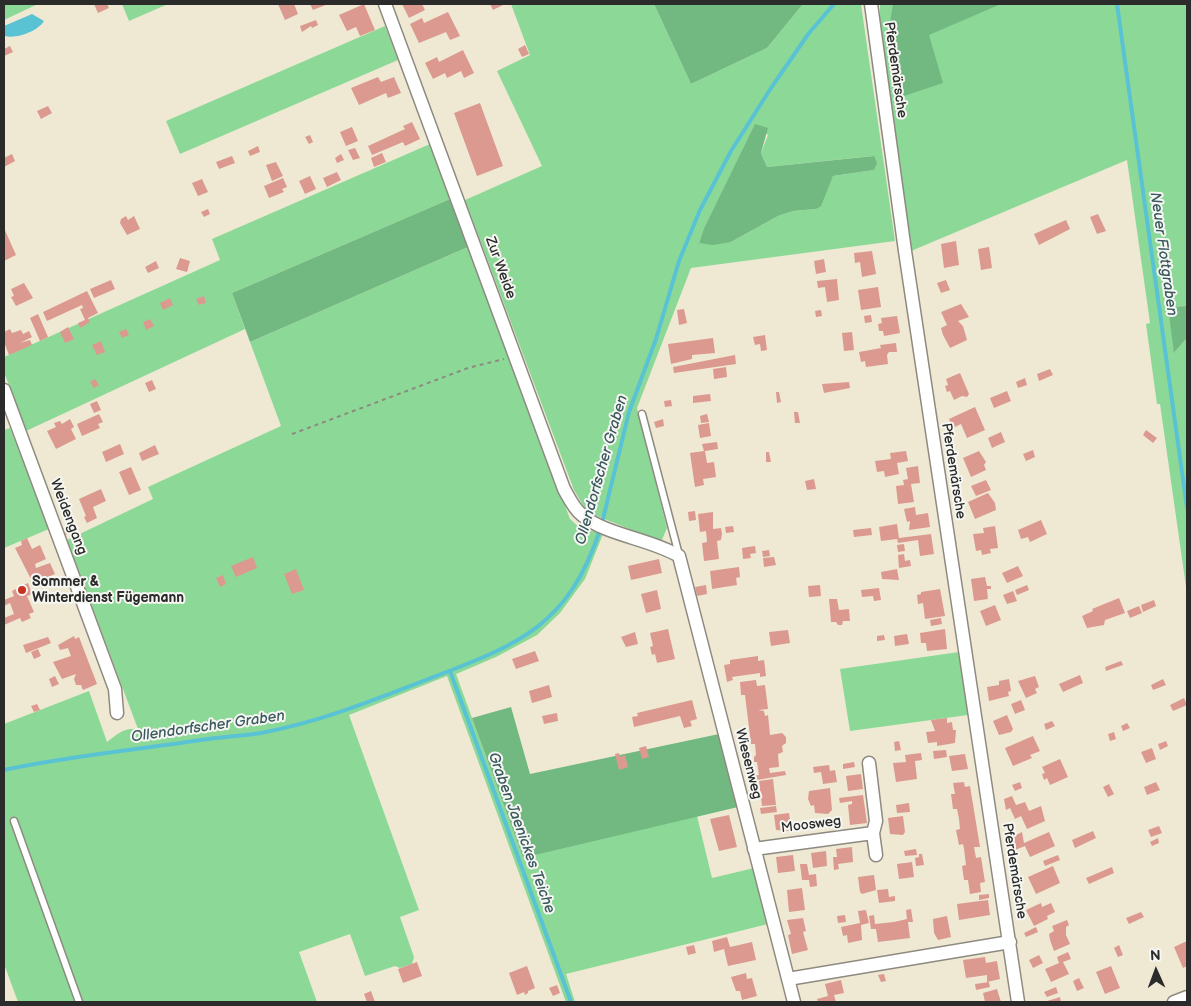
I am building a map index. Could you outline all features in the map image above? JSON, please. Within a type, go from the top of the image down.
[{"type":"street","name":"Zur Weide","points":[[385,4],[517,356],[564,489],[581,514],[593,522],[660,546],[679,556]]},
{"type":"street","name":"Pferdemärsche","points":[[871,4],[905,251],[1018,1002]]},
{"type":"street","name":"Weidengang","points":[[4,390],[109,671],[115,689],[117,713]]},
{"type":"street","name":"Wiesenweg","points":[[679,556],[794,1002]]},
{"type":"street","points":[[869,762],[876,821],[873,833],[876,855]]},
{"type":"street","name":"Moosweg","points":[[754,849],[873,833]]},
{"type":"street","points":[[788,979],[1010,942]]},
{"type":"street","points":[[1174,1002],[1187,997]]},
{"type":"lane","name":"Wiesenweg","points":[[642,414],[679,556]]},
{"type":"lane","points":[[14,821],[79,1002]]},
{"type":"path","points":[[292,434],[468,368],[517,356]]},
{"type":"green space","points":[[4,4],[38,4],[4,20]]},
{"type":"green space","points":[[122,4],[168,4],[129,21]]},
{"type":"green space","points":[[511,4],[654,4],[691,84],[767,48],[803,4],[861,4],[895,241],[691,268],[637,408],[667,528],[662,540],[657,540],[587,512],[574,490],[465,200],[542,166],[497,71],[530,55]],"holes":[[[755,125],[768,135],[761,153],[767,167],[873,156],[874,170],[833,176],[816,209],[793,211],[778,216],[731,242],[699,243],[704,228]]]},
{"type":"green space","points":[[654,4],[803,4],[767,48],[691,84]]},
{"type":"green space","points":[[880,4],[1187,4],[1187,306],[1168,307],[1175,352],[1187,338],[1187,594],[1160,404],[1157,404],[1146,324],[1150,323],[1127,160],[911,251],[880,37]]},
{"type":"green space","points":[[893,4],[1001,4],[929,35],[943,83],[895,99],[889,51]]},
{"type":"green space","points":[[385,26],[398,60],[180,154],[166,121]]},
{"type":"green space","points":[[755,124],[768,128],[761,153],[767,167],[874,156],[877,163],[874,170],[833,176],[821,206],[816,209],[793,211],[778,216],[731,242],[713,245],[699,243],[704,228]]},
{"type":"green space","points":[[430,144],[450,199],[232,293],[245,329],[26,431],[4,372],[4,357],[220,260],[212,239]]},
{"type":"green space","points":[[450,199],[468,247],[250,342],[232,293]]},
{"type":"green space","points":[[468,247],[570,519],[580,528],[603,534],[585,579],[560,613],[537,635],[496,657],[456,674],[523,858],[697,816],[712,878],[754,868],[768,924],[566,974],[575,1002],[566,1002],[447,676],[349,715],[419,910],[400,917],[414,957],[412,964],[400,968],[395,966],[365,976],[350,934],[299,952],[317,1002],[18,1002],[4,964],[4,724],[89,691],[107,742],[125,730],[138,729],[67,540],[153,499],[148,487],[281,426],[250,342]]},
{"type":"green space","points":[[1187,306],[1187,338],[1174,353],[1168,307]]},
{"type":"green space","points":[[10,428],[49,529],[4,548],[4,430]]},
{"type":"green space","points":[[959,652],[968,715],[850,731],[840,669]]},
{"type":"green space","points":[[511,707],[530,774],[719,734],[738,807],[523,858],[472,718]]},
{"type":"water","points":[[32,14],[44,21],[41,25],[21,35],[5,36],[4,26]]},
{"type":"building","points":[[94,4],[107,4],[109,8],[98,13]]},
{"type":"building","points":[[278,4],[294,4],[298,14],[285,20]]},
{"type":"building","points":[[310,4],[328,4],[313,10]]},
{"type":"building","points":[[364,4],[375,30],[360,36],[356,27],[347,31],[339,15]]},
{"type":"building","points":[[402,4],[422,4],[425,10],[409,18]]},
{"type":"building","points":[[490,4],[505,4],[493,10]]},
{"type":"building","points":[[448,12],[460,36],[450,40],[446,32],[419,43],[410,24],[422,18],[424,23]]},
{"type":"building","points":[[316,20],[318,25],[312,28],[311,26],[302,32],[300,26]]},
{"type":"building","points":[[525,45],[529,54],[522,57],[518,49]]},
{"type":"building","points":[[10,46],[13,52],[4,56],[4,49]]},
{"type":"building","points":[[463,50],[474,73],[464,78],[461,71],[447,78],[445,73],[433,79],[425,63],[437,57],[439,62]]},
{"type":"building","points":[[378,77],[381,82],[394,77],[401,93],[388,98],[386,93],[359,105],[351,88]]},
{"type":"building","points":[[480,103],[503,166],[477,176],[454,113]]},
{"type":"building","points":[[48,106],[52,113],[41,119],[37,111]]},
{"type":"building","points":[[412,122],[420,139],[405,146],[403,142],[372,155],[368,146],[405,129],[403,126]]},
{"type":"building","points":[[352,127],[358,141],[346,146],[340,132]]},
{"type":"building","points":[[310,135],[313,142],[309,144],[305,137]]},
{"type":"building","points":[[258,146],[260,152],[250,156],[248,151]]},
{"type":"building","points":[[355,148],[360,158],[353,160],[348,150]]},
{"type":"building","points":[[382,153],[386,162],[374,167],[371,158]]},
{"type":"building","points":[[12,154],[15,161],[4,167],[4,158]]},
{"type":"building","points":[[341,154],[344,160],[337,163],[335,158]]},
{"type":"building","points":[[232,156],[235,163],[219,169],[216,162]]},
{"type":"building","points":[[276,162],[283,176],[272,181],[266,165]]},
{"type":"building","points":[[337,172],[341,180],[327,187],[323,178]]},
{"type":"building","points":[[310,176],[316,189],[305,194],[299,181]]},
{"type":"building","points":[[283,178],[287,187],[282,189],[284,192],[269,198],[264,186]]},
{"type":"building","points":[[202,179],[208,192],[198,196],[192,183]]},
{"type":"building","points":[[208,209],[210,214],[204,217],[201,212]]},
{"type":"building","points":[[1098,214],[1106,231],[1097,234],[1090,217]]},
{"type":"building","points":[[126,216],[128,220],[134,216],[140,229],[127,235],[120,223],[121,219]]},
{"type":"building","points":[[1066,220],[1070,229],[1039,245],[1034,234]]},
{"type":"building","points":[[4,228],[16,255],[4,261]]},
{"type":"building","points":[[956,241],[959,265],[944,268],[941,244]]},
{"type":"building","points":[[989,247],[992,268],[981,270],[978,249]]},
{"type":"building","points":[[872,251],[876,274],[862,277],[860,262],[855,263],[854,253]]},
{"type":"building","points":[[180,258],[190,261],[187,272],[176,269]]},
{"type":"building","points":[[824,259],[826,272],[816,274],[814,261]]},
{"type":"building","points":[[156,261],[159,268],[148,273],[145,267]]},
{"type":"building","points":[[837,279],[839,300],[827,302],[825,287],[818,288],[817,281]]},
{"type":"building","points":[[111,280],[115,289],[94,298],[90,289]]},
{"type":"building","points":[[946,280],[950,290],[941,293],[937,283]]},
{"type":"building","points":[[24,283],[33,298],[16,306],[11,297],[14,296],[11,289]]},
{"type":"building","points":[[878,287],[881,307],[861,310],[858,290]]},
{"type":"building","points":[[87,291],[98,313],[88,318],[90,322],[80,328],[78,323],[85,320],[80,309],[83,308],[82,305],[47,321],[43,312]]},
{"type":"building","points":[[204,296],[206,303],[199,305],[196,299]]},
{"type":"building","points":[[170,298],[173,305],[163,310],[160,303]]},
{"type":"building","points":[[961,304],[969,317],[958,321],[963,326],[967,340],[950,348],[941,328],[947,325],[941,312]]},
{"type":"building","points":[[684,309],[687,323],[679,325],[677,310]]},
{"type":"building","points":[[821,310],[822,316],[816,317],[815,311]]},
{"type":"building","points":[[38,314],[48,337],[40,341],[30,318]]},
{"type":"building","points":[[871,315],[872,322],[865,323],[864,316]]},
{"type":"building","points":[[897,316],[900,333],[884,336],[883,331],[879,331],[878,324],[882,323],[881,318]]},
{"type":"building","points":[[150,319],[154,326],[146,330],[143,322]]},
{"type":"building","points":[[68,327],[74,339],[65,343],[60,332]]},
{"type":"building","points":[[10,329],[12,333],[21,330],[23,334],[29,331],[32,337],[20,343],[30,340],[32,345],[9,355],[4,342],[4,332]]},
{"type":"building","points":[[126,329],[129,335],[122,338],[119,332]]},
{"type":"building","points":[[852,332],[854,350],[844,351],[842,333]]},
{"type":"building","points":[[765,335],[767,350],[761,351],[760,344],[755,345],[753,337]]},
{"type":"building","points":[[713,338],[715,353],[692,355],[692,359],[671,364],[668,344]]},
{"type":"building","points":[[101,341],[105,352],[97,355],[92,345]]},
{"type":"building","points":[[896,343],[897,352],[889,352],[887,355],[888,364],[866,367],[865,361],[861,362],[859,352],[881,348],[880,345]]},
{"type":"building","points":[[735,355],[736,364],[674,373],[673,367]]},
{"type":"building","points":[[726,367],[727,377],[714,379],[713,369]]},
{"type":"building","points":[[1050,369],[1053,375],[1039,381],[1037,374]]},
{"type":"building","points":[[960,373],[969,394],[967,397],[962,396],[954,400],[950,391],[947,392],[945,386],[948,385],[946,379]]},
{"type":"building","points":[[1025,378],[1027,385],[1018,388],[1016,382]]},
{"type":"building","points":[[95,379],[99,385],[94,388],[90,382]]},
{"type":"building","points":[[152,380],[156,389],[149,392],[145,383]]},
{"type":"building","points":[[849,382],[850,388],[824,393],[822,384]]},
{"type":"building","points":[[1007,391],[1011,401],[994,408],[990,398]]},
{"type":"building","points":[[776,392],[779,392],[781,402],[777,403]]},
{"type":"building","points":[[710,394],[711,401],[693,403],[693,396]]},
{"type":"building","points":[[671,400],[672,406],[665,407],[664,401]]},
{"type":"building","points":[[97,401],[101,410],[94,413],[90,404]]},
{"type":"building","points":[[975,407],[985,430],[967,438],[961,424],[953,428],[949,419]]},
{"type":"building","points":[[794,412],[798,412],[800,423],[795,423]]},
{"type":"building","points":[[99,414],[103,422],[98,424],[100,428],[82,436],[77,424]]},
{"type":"building","points":[[707,414],[709,422],[701,423],[700,416]]},
{"type":"building","points":[[70,419],[74,427],[71,429],[76,439],[56,449],[47,431],[56,427],[54,423],[60,421],[62,424]]},
{"type":"building","points":[[663,419],[664,426],[656,428],[654,422]]},
{"type":"building","points":[[709,423],[711,436],[700,438],[698,425]]},
{"type":"building","points":[[1146,430],[1157,438],[1153,443],[1143,435]]},
{"type":"building","points":[[1001,432],[1005,442],[992,448],[988,438]]},
{"type":"building","points":[[717,442],[718,449],[705,451],[707,463],[714,462],[716,477],[703,479],[704,485],[695,487],[690,453],[704,451],[702,444]]},
{"type":"building","points":[[120,444],[124,454],[106,462],[102,452]]},
{"type":"building","points":[[155,445],[159,454],[142,461],[139,453]]},
{"type":"building","points":[[1033,450],[1035,457],[1026,461],[1023,454]]},
{"type":"building","points":[[906,451],[908,461],[897,463],[899,474],[885,477],[884,471],[877,472],[875,461],[891,459],[890,453]]},
{"type":"building","points":[[979,451],[986,462],[984,465],[986,470],[971,477],[963,458]]},
{"type":"building","points":[[766,452],[769,452],[771,462],[766,462]]},
{"type":"building","points":[[918,466],[920,483],[911,484],[914,502],[898,504],[896,486],[904,485],[903,480],[908,479],[906,468]]},
{"type":"building","points":[[131,467],[141,490],[129,495],[119,472]]},
{"type":"building","points":[[814,479],[816,489],[807,490],[805,481]]},
{"type":"building","points":[[986,480],[991,490],[976,496],[971,486]]},
{"type":"building","points":[[101,489],[106,501],[93,507],[97,518],[87,523],[79,499]]},
{"type":"building","points":[[988,493],[995,503],[996,510],[975,519],[968,502]]},
{"type":"building","points":[[915,507],[916,515],[928,513],[930,527],[909,530],[910,521],[907,522],[904,509]]},
{"type":"building","points":[[695,511],[696,520],[689,521],[688,512]]},
{"type":"building","points":[[713,512],[713,529],[721,528],[722,534],[721,540],[717,541],[719,559],[704,561],[702,543],[707,542],[706,531],[700,532],[698,514]]},
{"type":"building","points":[[1041,520],[1047,534],[1030,542],[1028,537],[1021,539],[1018,530]]},
{"type":"building","points":[[74,524],[77,530],[65,535],[63,528]]},
{"type":"building","points":[[897,524],[899,538],[931,534],[934,554],[920,556],[918,540],[898,543],[897,539],[881,541],[879,527]]},
{"type":"building","points":[[733,526],[734,532],[726,533],[725,527]]},
{"type":"building","points":[[995,526],[998,548],[990,549],[991,553],[982,555],[981,550],[976,551],[973,534],[984,533],[983,528]]},
{"type":"building","points":[[871,528],[872,535],[854,537],[853,530]]},
{"type":"building","points":[[27,538],[32,549],[40,545],[46,559],[35,564],[36,568],[50,563],[55,574],[48,577],[50,581],[35,587],[15,548],[22,545],[21,541]]},
{"type":"building","points":[[904,544],[905,551],[898,552],[897,545]]},
{"type":"building","points":[[755,546],[756,553],[750,554],[751,558],[743,559],[742,548]]},
{"type":"building","points":[[769,550],[770,556],[763,557],[762,551]]},
{"type":"building","points":[[904,554],[905,561],[910,560],[911,566],[899,568],[898,555]]},
{"type":"building","points":[[253,557],[257,568],[236,577],[231,566]]},
{"type":"building","points":[[774,557],[776,565],[764,567],[763,558]]},
{"type":"building","points":[[659,559],[662,573],[631,580],[628,566]]},
{"type":"building","points":[[1018,566],[1023,576],[1007,583],[1002,573]]},
{"type":"building","points":[[739,567],[740,577],[736,578],[737,585],[712,589],[710,571]]},
{"type":"building","points":[[296,569],[304,590],[292,594],[284,574]]},
{"type":"building","points":[[897,569],[899,580],[882,579],[881,572]]},
{"type":"building","points":[[223,575],[226,584],[220,587],[216,578]]},
{"type":"building","points":[[985,577],[987,586],[991,586],[991,589],[987,589],[988,599],[974,601],[971,579]]},
{"type":"building","points":[[28,583],[32,594],[27,596],[34,612],[29,614],[31,618],[22,622],[20,618],[4,625],[4,618],[14,614],[10,603],[4,606],[4,600],[14,596],[12,591]]},
{"type":"building","points":[[706,585],[707,594],[697,596],[695,587]]},
{"type":"building","points":[[820,585],[821,596],[809,597],[808,586]]},
{"type":"building","points":[[1027,585],[1029,590],[1017,595],[1015,590]]},
{"type":"building","points":[[879,588],[881,600],[874,601],[873,596],[862,597],[861,590]]},
{"type":"building","points":[[940,589],[945,616],[925,619],[923,603],[918,604],[917,595],[921,594],[921,592]]},
{"type":"building","points":[[657,590],[661,609],[646,613],[641,594]]},
{"type":"building","points":[[1013,591],[1017,601],[1007,604],[1003,595]]},
{"type":"building","points":[[1119,598],[1125,613],[1105,620],[1104,625],[1087,628],[1082,616],[1093,611],[1092,609]]},
{"type":"building","points":[[829,599],[837,599],[839,610],[849,609],[850,621],[843,621],[842,625],[831,622]]},
{"type":"building","points":[[1154,600],[1156,606],[1143,612],[1141,605]]},
{"type":"building","points":[[995,605],[1001,620],[986,626],[980,611]]},
{"type":"building","points":[[1139,606],[1142,613],[1130,618],[1127,611]]},
{"type":"building","points":[[941,618],[942,624],[931,626],[930,620]]},
{"type":"building","points":[[668,629],[675,659],[657,663],[655,654],[652,655],[650,647],[653,646],[650,633]]},
{"type":"building","points":[[945,629],[947,649],[927,651],[926,643],[921,643],[920,633]]},
{"type":"building","points":[[788,630],[790,643],[771,646],[769,632]]},
{"type":"building","points":[[635,632],[638,644],[626,647],[621,637]]},
{"type":"building","points":[[907,634],[909,644],[895,646],[894,636]]},
{"type":"building","points":[[884,635],[885,640],[877,641],[877,636]]},
{"type":"building","points":[[74,636],[75,639],[79,637],[97,684],[83,690],[81,685],[76,685],[74,679],[76,674],[62,679],[53,662],[71,656],[68,648],[60,650],[58,645]]},
{"type":"building","points":[[48,637],[51,643],[26,653],[23,645]]},
{"type":"building","points":[[38,649],[41,656],[34,659],[31,652]]},
{"type":"building","points":[[535,651],[539,661],[516,669],[512,659]]},
{"type":"building","points":[[758,656],[758,661],[764,660],[766,676],[760,677],[760,673],[732,677],[733,680],[727,682],[724,665],[730,664],[730,660]]},
{"type":"building","points":[[1121,661],[1123,665],[1106,671],[1105,667]]},
{"type":"building","points":[[1080,675],[1083,683],[1063,692],[1059,684]]},
{"type":"building","points":[[55,676],[59,684],[52,687],[49,679]]},
{"type":"building","points":[[1035,676],[1039,687],[1035,689],[1037,693],[1026,698],[1018,681]]},
{"type":"building","points":[[1009,679],[1011,691],[1008,692],[1009,696],[989,701],[987,687],[999,685],[999,681]]},
{"type":"building","points":[[1163,679],[1166,685],[1153,690],[1151,685]]},
{"type":"building","points":[[756,680],[757,686],[765,685],[768,709],[758,710],[764,711],[765,716],[768,715],[770,735],[782,733],[786,737],[786,743],[782,746],[783,752],[778,754],[779,767],[769,768],[770,773],[785,771],[786,775],[751,781],[750,776],[759,775],[757,762],[754,762],[756,755],[755,744],[751,744],[745,695],[741,695],[740,682]]},
{"type":"building","points":[[549,685],[552,697],[532,703],[529,691]]},
{"type":"building","points":[[1184,698],[1187,705],[1173,711],[1170,705]]},
{"type":"building","points":[[692,700],[697,719],[690,721],[692,726],[684,728],[680,716],[634,727],[632,717],[638,716],[637,713]]},
{"type":"building","points":[[1021,700],[1025,710],[1015,714],[1011,704]]},
{"type":"building","points":[[37,704],[40,710],[34,712],[31,706]]},
{"type":"building","points":[[557,713],[558,721],[544,724],[542,716]]},
{"type":"building","points":[[1007,715],[1013,729],[1011,732],[999,735],[993,721]]},
{"type":"building","points":[[947,718],[947,723],[952,722],[953,730],[956,730],[955,743],[937,746],[937,742],[928,743],[926,732],[935,731],[931,720]]},
{"type":"building","points":[[1052,721],[1055,726],[1046,730],[1044,724]]},
{"type":"building","points":[[1127,723],[1130,728],[1123,731],[1121,726]]},
{"type":"building","points":[[1114,732],[1116,739],[1110,741],[1108,734]]},
{"type":"building","points":[[1033,736],[1040,751],[1030,755],[1032,758],[1013,766],[1005,748]]},
{"type":"building","points":[[899,741],[901,750],[895,751],[894,742]]},
{"type":"building","points":[[1166,741],[1168,746],[1160,750],[1158,744]]},
{"type":"building","points":[[646,746],[649,757],[642,759],[639,748]]},
{"type":"building","points":[[1152,748],[1156,759],[1146,763],[1141,752]]},
{"type":"building","points":[[946,750],[947,757],[934,759],[933,751]]},
{"type":"building","points":[[619,753],[620,757],[625,755],[628,767],[619,770],[615,754]]},
{"type":"building","points":[[921,753],[922,760],[915,761],[917,779],[896,782],[893,763],[906,762],[905,755]]},
{"type":"building","points":[[965,754],[968,769],[952,771],[949,756]]},
{"type":"building","points":[[1060,759],[1068,777],[1050,785],[1047,778],[1044,780],[1042,774],[1045,773],[1042,767]]},
{"type":"building","points":[[854,762],[855,767],[843,769],[843,764]]},
{"type":"building","points":[[829,765],[830,771],[835,770],[837,782],[823,784],[821,772],[814,773],[813,767]]},
{"type":"building","points":[[861,774],[863,789],[848,791],[846,776]]},
{"type":"building","points":[[773,779],[776,805],[762,806],[759,781]]},
{"type":"building","points":[[964,782],[965,787],[970,786],[980,847],[974,847],[976,858],[981,857],[985,882],[980,883],[981,892],[970,894],[968,880],[964,880],[962,866],[966,865],[964,849],[963,844],[959,845],[956,830],[960,829],[959,819],[957,809],[953,809],[951,794],[955,794],[953,783]]},
{"type":"building","points":[[1020,782],[1022,788],[1015,791],[1012,785]]},
{"type":"building","points":[[1156,782],[1160,790],[1147,795],[1144,787]]},
{"type":"building","points":[[1109,784],[1114,794],[1108,797],[1103,787]]},
{"type":"building","points":[[830,788],[832,810],[828,814],[815,813],[814,805],[811,806],[808,799],[809,791]]},
{"type":"building","points":[[863,795],[867,823],[850,825],[848,805],[852,804],[852,801],[840,803],[839,798]]},
{"type":"building","points":[[1012,796],[1016,805],[1025,802],[1029,811],[1041,806],[1045,821],[1027,829],[1021,816],[1015,819],[1010,808],[1006,810],[1004,799]]},
{"type":"building","points":[[909,803],[910,812],[897,813],[896,805]]},
{"type":"building","points":[[776,806],[777,812],[761,814],[760,808]]},
{"type":"building","points":[[789,813],[791,828],[789,831],[776,830],[774,815]]},
{"type":"building","points":[[729,815],[737,847],[719,851],[710,819]]},
{"type":"building","points":[[903,816],[905,832],[903,835],[890,834],[888,818]]},
{"type":"building","points":[[1159,826],[1162,833],[1151,837],[1148,830]]},
{"type":"building","points":[[1014,831],[1016,835],[1022,832],[1024,843],[1049,832],[1055,846],[1030,857],[1025,846],[1015,850],[1008,834]]},
{"type":"building","points":[[1093,831],[1096,838],[1075,848],[1072,840]]},
{"type":"building","points":[[1158,838],[1159,843],[1152,846],[1150,842]]},
{"type":"building","points":[[852,847],[853,862],[838,864],[839,869],[834,870],[833,857],[837,857],[836,849]]},
{"type":"building","points":[[916,849],[917,855],[905,856],[904,851]]},
{"type":"building","points":[[826,851],[827,866],[813,868],[811,853]]},
{"type":"building","points":[[919,854],[922,854],[924,865],[916,866],[915,858],[919,857]]},
{"type":"building","points":[[793,855],[795,871],[778,873],[776,857]]},
{"type":"building","points":[[1058,855],[1060,860],[1045,866],[1043,861]]},
{"type":"building","points":[[912,862],[914,877],[899,879],[897,864]]},
{"type":"building","points":[[800,864],[807,864],[809,875],[816,874],[817,886],[810,887],[809,880],[802,880]]},
{"type":"building","points":[[1053,866],[1060,883],[1036,894],[1028,877]]},
{"type":"building","points":[[1112,867],[1114,873],[1089,884],[1086,878]]},
{"type":"building","points":[[874,875],[876,890],[862,894],[858,877]]},
{"type":"building","points":[[802,888],[805,910],[789,912],[787,890]]},
{"type":"building","points":[[888,889],[889,897],[895,896],[895,901],[879,903],[877,890]]},
{"type":"building","points":[[989,894],[989,898],[979,900],[979,895]]},
{"type":"building","points":[[988,900],[990,915],[959,920],[957,904]]},
{"type":"building","points":[[1041,903],[1042,907],[1051,903],[1055,912],[1047,916],[1048,919],[1034,926],[1026,910]]},
{"type":"building","points":[[911,909],[913,922],[908,922],[910,938],[878,942],[876,929],[871,929],[869,916],[874,915],[875,924],[894,922],[907,919],[906,910]]},
{"type":"building","points":[[866,910],[869,923],[861,925],[862,940],[848,943],[847,935],[843,936],[841,927],[860,923],[858,911]]},
{"type":"building","points":[[1141,912],[1144,917],[1129,924],[1126,918]]},
{"type":"building","points":[[845,915],[846,922],[838,923],[837,916]]},
{"type":"building","points":[[947,916],[951,937],[938,940],[934,933],[933,919]]},
{"type":"building","points":[[803,918],[806,931],[803,932],[808,950],[792,954],[788,935],[791,934],[787,920]]},
{"type":"building","points":[[1067,920],[1069,925],[1066,927],[1066,935],[1070,944],[1054,951],[1049,934],[1054,931],[1052,926]]},
{"type":"building","points":[[1036,927],[1038,932],[1026,937],[1024,933]]},
{"type":"building","points":[[727,937],[730,947],[752,942],[756,960],[728,966],[724,949],[714,952],[712,941]]},
{"type":"building","points":[[1187,941],[1187,966],[1183,968],[1174,947]]},
{"type":"building","points":[[694,945],[696,953],[688,955],[686,947]]},
{"type":"building","points":[[1119,945],[1123,955],[1118,957],[1114,948]]},
{"type":"building","points":[[1068,952],[1071,959],[1063,962],[1069,974],[1051,982],[1045,969],[1059,963],[1057,957]]},
{"type":"building","points":[[1039,955],[1043,963],[1033,968],[1029,960]]},
{"type":"building","points":[[985,957],[986,963],[997,961],[1000,979],[987,982],[987,975],[966,978],[963,960]]},
{"type":"building","points":[[417,962],[422,976],[403,983],[398,969]]},
{"type":"building","points":[[527,966],[535,988],[528,991],[525,995],[524,992],[517,995],[509,973]]},
{"type":"building","points":[[1111,966],[1120,988],[1105,994],[1096,972]]},
{"type":"building","points":[[746,973],[747,979],[752,978],[757,996],[742,1000],[740,991],[736,991],[731,977]]},
{"type":"building","points":[[884,974],[886,981],[881,982],[878,975]]},
{"type":"building","points":[[1079,978],[1084,988],[1077,991],[1073,981]]},
{"type":"building","points":[[841,980],[844,993],[834,995],[836,1002],[818,1002],[817,999],[828,996],[825,984]]},
{"type":"building","points":[[989,982],[990,987],[976,990],[975,984]]},
{"type":"building","points":[[557,985],[560,993],[553,996],[549,988]]},
{"type":"building","points":[[1056,987],[1058,993],[1047,997],[1044,992]]},
{"type":"building","points":[[997,989],[1001,1002],[985,1002],[983,993]]},
{"type":"building","points":[[371,991],[375,1002],[367,1002],[364,994]]},
{"type":"building","points":[[1060,997],[1061,1002],[1044,1002]]},
{"type":"waterway","name":"Ollendorfscher Graben","points":[[602,523],[629,412],[656,339],[679,261],[700,210],[731,151],[771,88],[809,33],[834,4]]},
{"type":"waterway","name":"Neuer Flottgraben","points":[[1117,4],[1187,508]]},
{"type":"waterway","name":"Ollendorfscher Graben","points":[[4,770],[77,757],[254,734],[283,728],[386,696],[458,668],[512,643],[534,629],[554,612],[572,590],[587,563],[600,530]]},
{"type":"waterway","name":"Graben Jaenickes Teiche","points":[[450,671],[571,1002]]},
{"type":"place","name":"Sommer & Winterdienst Fügemann","points":[[22,590]]}]
